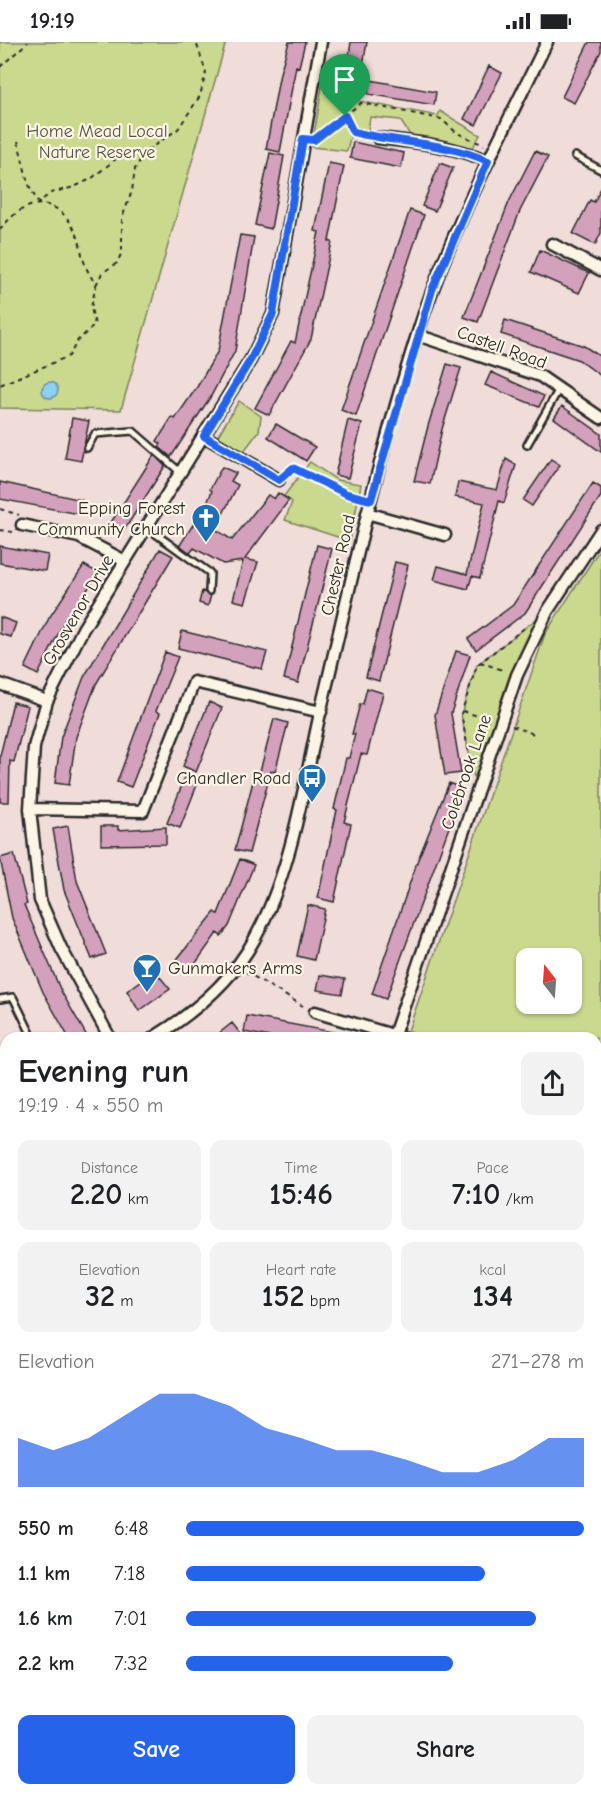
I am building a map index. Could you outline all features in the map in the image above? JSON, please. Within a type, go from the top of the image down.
[{"type":"street","name":"Grosvenor Drive","points":[[107,1032],[62,948],[40,900],[30,809],[34,747],[47,701],[83,629],[251,359],[273,314],[321,42]]},
{"type":"street","name":"Chester Road","points":[[163,1032],[178,1023],[205,1000],[253,943],[285,871],[371,500],[417,335],[432,290],[488,161],[545,43]]},
{"type":"street","points":[[378,138],[438,146],[471,153],[488,161]]},
{"type":"street","points":[[552,244],[601,270]]},
{"type":"street","name":"Castell Road","points":[[417,335],[540,376],[601,418]]},
{"type":"street","points":[[204,436],[279,480]]},
{"type":"street","points":[[368,513],[445,535]]},
{"type":"street","points":[[22,525],[79,537],[124,561]]},
{"type":"street","name":"Colebrook Lane","points":[[399,1032],[516,675],[547,612],[601,530]]},
{"type":"street","points":[[30,809],[143,811],[194,682],[321,712]]},
{"type":"street","points":[[0,684],[47,701]]},
{"type":"street","points":[[315,1012],[381,1032]]},
{"type":"lane","points":[[575,156],[601,170]]},
{"type":"lane","points":[[526,445],[559,389]]},
{"type":"lane","points":[[87,448],[95,434],[133,431],[180,472]]},
{"type":"lane","points":[[146,527],[210,573],[209,591]]},
{"type":"lane","points":[[0,999],[13,997],[30,1032]]},
{"type":"path","points":[[0,67],[28,42]]},
{"type":"path","points":[[38,203],[51,193],[91,180],[117,158],[145,152],[178,129],[200,96],[206,72],[196,42]]},
{"type":"path","points":[[314,75],[325,78],[353,132],[378,138]]},
{"type":"path","points":[[303,139],[314,140],[361,103],[441,119],[457,133],[495,150]]},
{"type":"path","points":[[18,141],[28,183],[38,203]]},
{"type":"path","points":[[0,385],[69,356],[78,340],[95,325],[91,308],[96,285],[102,273],[117,263],[122,252],[122,218],[132,191],[135,169],[145,152]]},
{"type":"path","points":[[0,230],[25,206],[38,203],[51,205],[63,214],[78,236],[85,265],[96,285]]},
{"type":"path","points":[[279,480],[293,468],[347,494],[371,500]]},
{"type":"path","points":[[0,509],[19,513],[22,525]]},
{"type":"path","points":[[473,771],[462,711],[477,664],[547,612]]},
{"type":"path","points":[[480,662],[499,669]]},
{"type":"path","points":[[462,711],[482,718]]},
{"type":"path","points":[[501,721],[534,734]]},
{"type":"path","points":[[235,965],[303,1006]]},
{"type":"green space","name":"Home Mead Local Nature Reserve","points":[[0,42],[226,42],[121,410],[0,408]]},
{"type":"green space","points":[[325,69],[344,72],[358,91],[358,101],[438,116],[440,111],[480,135],[472,149],[412,138],[400,120],[370,117],[367,137],[351,133],[347,151],[312,147]]},
{"type":"green space","points":[[239,401],[261,416],[259,431],[244,451],[217,437]]},
{"type":"green space","points":[[310,462],[337,480],[361,484],[350,541],[285,520],[292,502],[284,496]]},
{"type":"green space","points":[[601,547],[601,1032],[408,1031],[545,634]]},
{"type":"green space","points":[[540,616],[512,674],[475,783],[461,714],[477,665]]},
{"type":"water","points":[[47,382],[53,382],[58,390],[56,396],[47,398],[42,393],[42,387]]},
{"type":"building","points":[[289,42],[305,42],[299,67],[296,66],[280,152],[266,149],[280,73]]},
{"type":"building","points":[[351,42],[367,42],[362,71],[347,69]]},
{"type":"building","points":[[589,42],[601,42],[601,51],[574,103],[562,97]]},
{"type":"building","points":[[489,66],[502,73],[476,125],[464,119]]},
{"type":"building","points":[[370,80],[436,92],[434,105],[368,94]]},
{"type":"building","points":[[353,142],[404,153],[401,168],[350,158]]},
{"type":"building","points":[[535,151],[548,157],[520,211],[478,322],[464,317],[509,202]]},
{"type":"building","points":[[270,153],[284,156],[271,229],[255,225]]},
{"type":"building","points":[[329,163],[344,166],[329,241],[332,242],[311,339],[269,415],[255,408],[291,341],[295,343],[319,232],[315,231]]},
{"type":"building","points":[[440,163],[453,168],[435,211],[422,206]]},
{"type":"building","points":[[601,188],[601,233],[595,245],[573,234],[590,200],[594,202]]},
{"type":"building","points":[[410,210],[424,215],[356,416],[341,410]]},
{"type":"building","points":[[240,235],[254,237],[235,351],[211,396],[171,457],[159,447],[161,444],[157,441],[172,417],[175,419],[197,387],[218,351]]},
{"type":"building","points":[[540,250],[589,273],[579,293],[531,272]]},
{"type":"building","points":[[505,320],[584,346],[601,357],[601,376],[579,360],[501,334]]},
{"type":"building","points":[[447,364],[461,368],[442,429],[430,484],[414,481],[428,426]]},
{"type":"building","points":[[491,372],[544,396],[539,407],[485,385]]},
{"type":"building","points":[[562,406],[601,434],[601,452],[554,418]]},
{"type":"building","points":[[72,418],[89,421],[81,461],[65,458]]},
{"type":"building","points":[[348,420],[362,424],[348,478],[335,475]]},
{"type":"building","points":[[276,424],[315,447],[306,461],[268,437]]},
{"type":"building","points":[[154,455],[165,466],[123,532],[110,524]]},
{"type":"building","points":[[506,459],[516,465],[504,503],[499,501],[480,578],[472,576],[468,589],[434,580],[438,566],[467,574],[484,503],[455,497],[458,482],[497,490]]},
{"type":"building","points":[[551,459],[560,465],[532,506],[523,500]]},
{"type":"building","points":[[222,467],[236,473],[231,481],[238,485],[215,529],[232,540],[268,495],[274,499],[278,493],[289,500],[245,559],[258,562],[245,603],[233,600],[243,561],[223,564],[194,548],[190,553],[180,545],[207,503],[212,491],[210,489]]},
{"type":"building","points":[[0,482],[82,500],[79,514],[0,499]]},
{"type":"building","points":[[593,483],[601,488],[601,496],[525,613],[476,650],[468,639],[513,605]]},
{"type":"building","points":[[317,545],[332,549],[298,683],[284,679]]},
{"type":"building","points":[[0,546],[48,555],[45,571],[0,563]]},
{"type":"building","points":[[160,549],[173,556],[96,684],[76,737],[69,785],[55,783],[61,737],[84,677]]},
{"type":"building","points":[[395,562],[408,565],[379,681],[366,677]]},
{"type":"building","points":[[84,565],[98,573],[70,617],[67,616],[38,675],[25,668],[49,618]]},
{"type":"building","points":[[202,591],[211,595],[208,606],[199,603]]},
{"type":"building","points":[[0,617],[16,623],[11,637],[0,634]]},
{"type":"building","points":[[182,631],[267,652],[262,669],[178,648]]},
{"type":"building","points":[[456,651],[470,655],[451,713],[461,773],[445,775],[435,715]]},
{"type":"building","points":[[165,652],[178,657],[156,711],[160,713],[131,787],[117,782]]},
{"type":"building","points":[[367,688],[383,693],[367,755],[361,754],[344,822],[351,824],[334,902],[318,898],[337,810],[334,809],[346,758],[349,758],[355,734],[352,734],[360,704],[363,704]]},
{"type":"building","points":[[13,702],[28,706],[14,762],[10,761],[9,802],[0,802],[0,756]]},
{"type":"building","points":[[209,702],[222,708],[196,772],[183,766]]},
{"type":"building","points":[[274,719],[288,723],[275,772],[271,771],[249,853],[235,850],[255,774],[259,775]]},
{"type":"building","points":[[186,775],[199,780],[180,828],[167,823]]},
{"type":"building","points":[[449,783],[463,789],[386,999],[372,994],[417,862]]},
{"type":"building","points":[[68,826],[77,881],[106,954],[92,959],[64,890],[53,829]]},
{"type":"building","points":[[101,826],[118,826],[118,830],[166,827],[166,844],[101,845]]},
{"type":"building","points":[[14,854],[27,904],[24,905],[61,991],[85,1032],[66,1032],[43,992],[12,918],[0,858]]},
{"type":"building","points":[[240,859],[254,865],[229,926],[221,936],[217,933],[188,974],[174,963],[215,912],[218,914]]},
{"type":"building","points":[[308,905],[325,909],[314,960],[297,956]]},
{"type":"building","name":"Gunmakers Arms","points":[[155,971],[170,989],[139,1011],[127,991]]},
{"type":"building","points":[[320,975],[345,979],[342,994],[317,990]]},
{"type":"building","points":[[247,1016],[333,1032],[244,1032]]},
{"type":"building","points":[[232,1023],[239,1032],[221,1032]]},
{"type":"place","name":"Epping Forest Community Church","points":[[206,544]]},
{"type":"place","name":"Chandler Road","points":[[312,804]]},
{"type":"place","name":"Gunmakers Arms","points":[[147,994]]},
{"type":"route","points":[[345,116],[353,132],[471,153],[488,161],[432,290],[417,335],[371,500],[347,494],[293,468],[283,479],[279,480],[204,436],[251,359],[273,314],[303,139],[314,140],[345,116]]}]
